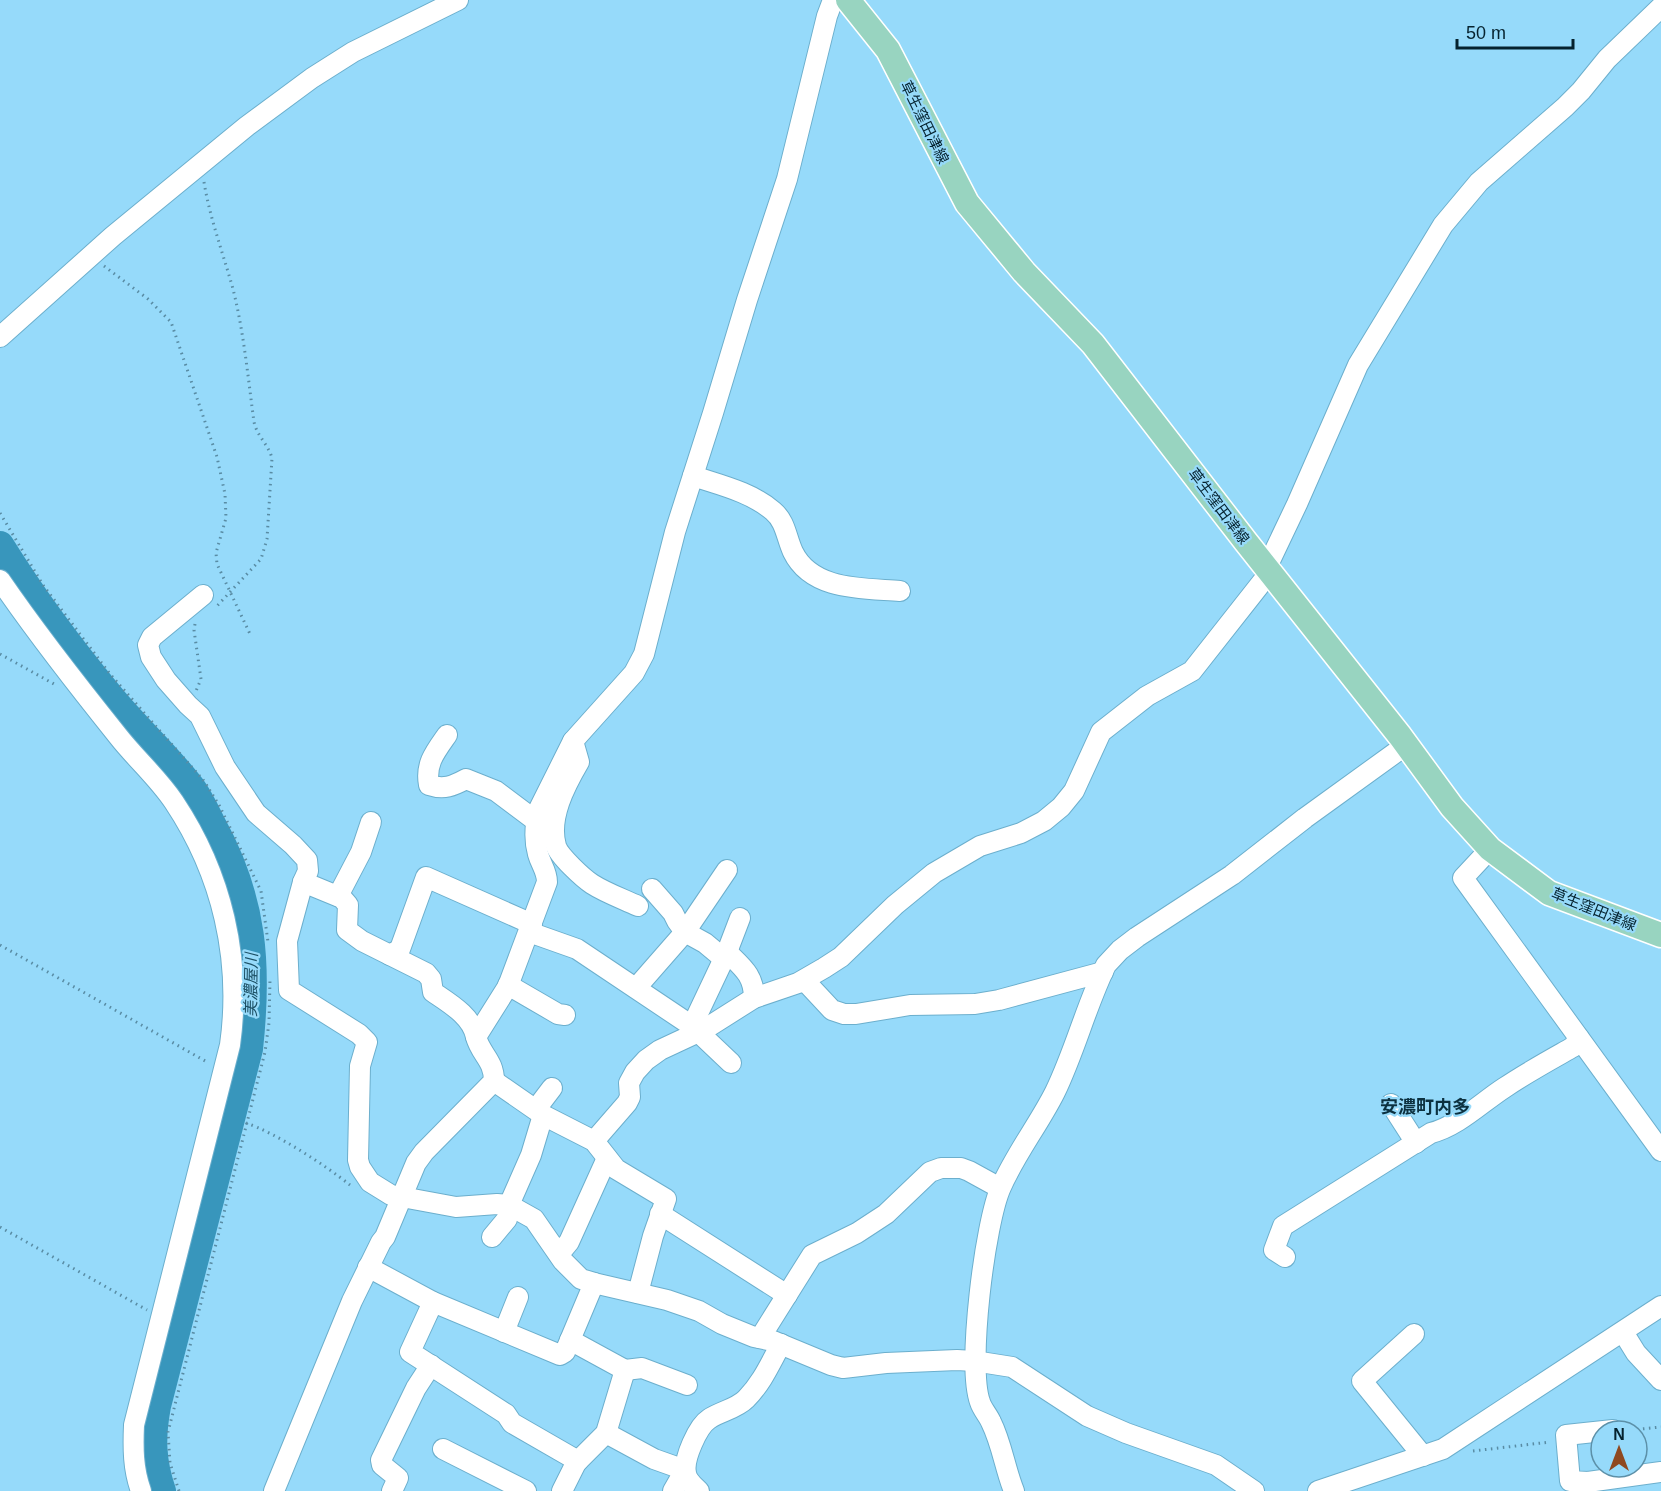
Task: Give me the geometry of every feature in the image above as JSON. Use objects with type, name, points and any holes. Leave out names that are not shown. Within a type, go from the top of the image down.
[{"type":"main road","name":"草生窪田津線","points":[[848,0],[888,50],[967,203],[1024,272],[1093,344],[1452,807],[1490,849],[1550,893],[1661,935]]},
{"type":"street","points":[[0,337],[90,256],[247,126],[312,78],[353,52],[458,0]]},
{"type":"street","points":[[476,1037],[508,985],[547,882],[547,871],[538,856],[536,843],[536,821],[539,809],[573,741],[633,673],[644,654],[675,532],[787,179],[826,16],[833,0]]},
{"type":"street","points":[[694,1028],[705,1029],[754,998],[804,980],[841,957],[921,881],[980,846],[1021,832],[1044,821],[1061,807],[1074,791],[1101,732],[1148,696],[1192,671],[1269,570],[1358,365],[1443,225],[1479,182],[1565,107],[1607,59],[1661,7]]},
{"type":"street","points":[[693,476],[749,495],[773,511],[782,520],[794,553],[807,570],[827,581],[844,586],[900,591]]},
{"type":"street","points":[[0,580],[81,690],[122,742],[174,801],[191,830],[215,884],[222,903],[229,938],[235,992],[230,1045],[134,1425],[135,1467],[141,1491]]},
{"type":"street","points":[[207,603],[152,637],[148,645],[151,657],[166,680],[188,706],[200,716],[225,767],[256,813],[307,860],[308,871],[287,941],[289,990],[359,1034],[367,1042],[360,1066],[358,1160],[370,1182],[391,1195],[401,1198],[456,1207],[509,1205],[534,1219],[563,1261],[581,1278],[667,1300],[699,1311],[722,1324],[843,1368],[886,1363],[975,1361],[1012,1367],[1087,1416],[1126,1433],[1216,1465],[1254,1491]]},
{"type":"street","points":[[447,735],[429,762],[427,775],[429,785],[441,789],[466,779],[496,790],[536,821]]},
{"type":"street","points":[[573,741],[579,762],[571,775],[555,818],[556,846],[560,853],[591,883],[638,906]]},
{"type":"street","points":[[1014,1491],[1005,1469],[992,1422],[980,1403],[975,1375],[978,1314],[988,1230],[1000,1188],[1056,1089],[1103,972],[1120,950],[1137,937],[1251,862],[1305,818],[1406,745]]},
{"type":"street","points":[[338,896],[361,852],[371,822]]},
{"type":"street","points":[[1490,849],[1463,878],[1661,1151]]},
{"type":"street","points":[[636,988],[685,932],[727,870]]},
{"type":"street","points":[[390,955],[400,949],[426,877],[577,949],[694,1028],[731,1063]]},
{"type":"street","points":[[274,1491],[351,1301],[385,1237],[416,1163],[494,1081],[494,1070],[474,1030],[453,1006],[433,992],[431,979],[426,973],[362,941],[347,930],[348,905],[338,896],[303,882]]},
{"type":"street","points":[[652,889],[674,913],[685,932],[725,955],[748,974],[754,985],[754,998]]},
{"type":"street","points":[[594,1141],[627,1103],[630,1097],[630,1083],[635,1072],[646,1060],[694,1028],[740,918]]},
{"type":"street","points":[[804,980],[832,1010],[844,1014],[856,1014],[910,1005],[975,1004],[999,1000],[1103,972]]},
{"type":"street","points":[[508,985],[558,1014],[565,1015]]},
{"type":"street","points":[[1286,1257],[1274,1250],[1282,1226],[1416,1143],[1455,1122],[1506,1086],[1574,1047],[1579,1038]]},
{"type":"street","points":[[494,1081],[540,1112],[594,1141],[616,1169],[666,1199],[638,1293]]},
{"type":"street","points":[[492,1237],[507,1219],[509,1205],[531,1155],[540,1112],[552,1088]]},
{"type":"street","points":[[1391,1104],[1416,1143]]},
{"type":"street","points":[[559,1254],[569,1242],[607,1158]]},
{"type":"street","points":[[760,1338],[812,1255],[857,1233],[886,1214],[930,1173],[941,1168],[961,1168],[1000,1188]]},
{"type":"street","points":[[660,1214],[787,1295]]},
{"type":"street","points":[[368,1268],[433,1302],[560,1355],[565,1352],[594,1283]]},
{"type":"street","points":[[504,1332],[518,1297]]},
{"type":"street","points":[[433,1302],[410,1352],[506,1414],[512,1423],[578,1461]]},
{"type":"street","points":[[1318,1491],[1443,1449],[1661,1306]]},
{"type":"street","points":[[1623,1332],[1636,1353],[1661,1380]]},
{"type":"street","points":[[1414,1334],[1362,1381],[1423,1456]]},
{"type":"street","points":[[570,1340],[625,1370],[642,1368],[687,1385]]},
{"type":"street","points":[[673,1491],[685,1470],[692,1443],[702,1424],[745,1401],[762,1381],[781,1344]]},
{"type":"street","points":[[392,1491],[398,1478],[382,1465],[381,1460],[416,1388],[431,1365]]},
{"type":"street","points":[[562,1491],[578,1461],[606,1433],[625,1370]]},
{"type":"street","points":[[606,1433],[654,1460],[685,1470]]},
{"type":"street","points":[[1589,1433],[1566,1435],[1570,1481],[1588,1482],[1661,1472]]},
{"type":"street","points":[[443,1449],[526,1491]]},
{"type":"street","points":[[685,1470],[688,1481],[699,1491]]},
{"type":"path","points":[[201,165],[215,232],[233,290],[245,351],[256,432],[269,447],[272,458],[267,539],[261,560],[218,606],[207,603]]},
{"type":"path","points":[[90,256],[148,298],[171,322],[217,456],[225,494],[226,518],[216,553],[217,564],[250,634]]},
{"type":"path","points":[[0,513],[43,585],[110,674],[204,781],[219,806],[261,891],[269,950]]},
{"type":"path","points":[[188,706],[201,679],[195,623]]},
{"type":"path","points":[[0,654],[71,694],[81,690]]},
{"type":"path","points":[[0,945],[224,1070]]},
{"type":"path","points":[[179,1491],[170,1463],[168,1432],[266,1042],[269,1023],[270,974]]},
{"type":"path","points":[[246,1123],[316,1161],[356,1189]]},
{"type":"path","points":[[0,1227],[161,1318]]},
{"type":"path","points":[[1443,1449],[1465,1451],[1567,1440]]},
{"type":"waterway","name":"美濃屋川","points":[[0,545],[81,660],[120,708],[195,792],[226,852],[237,880],[250,934],[253,990],[249,1049],[155,1417],[154,1460],[162,1491]]},
{"type":"district","name":"安濃町内多","points":[[1425,1107]]}]
